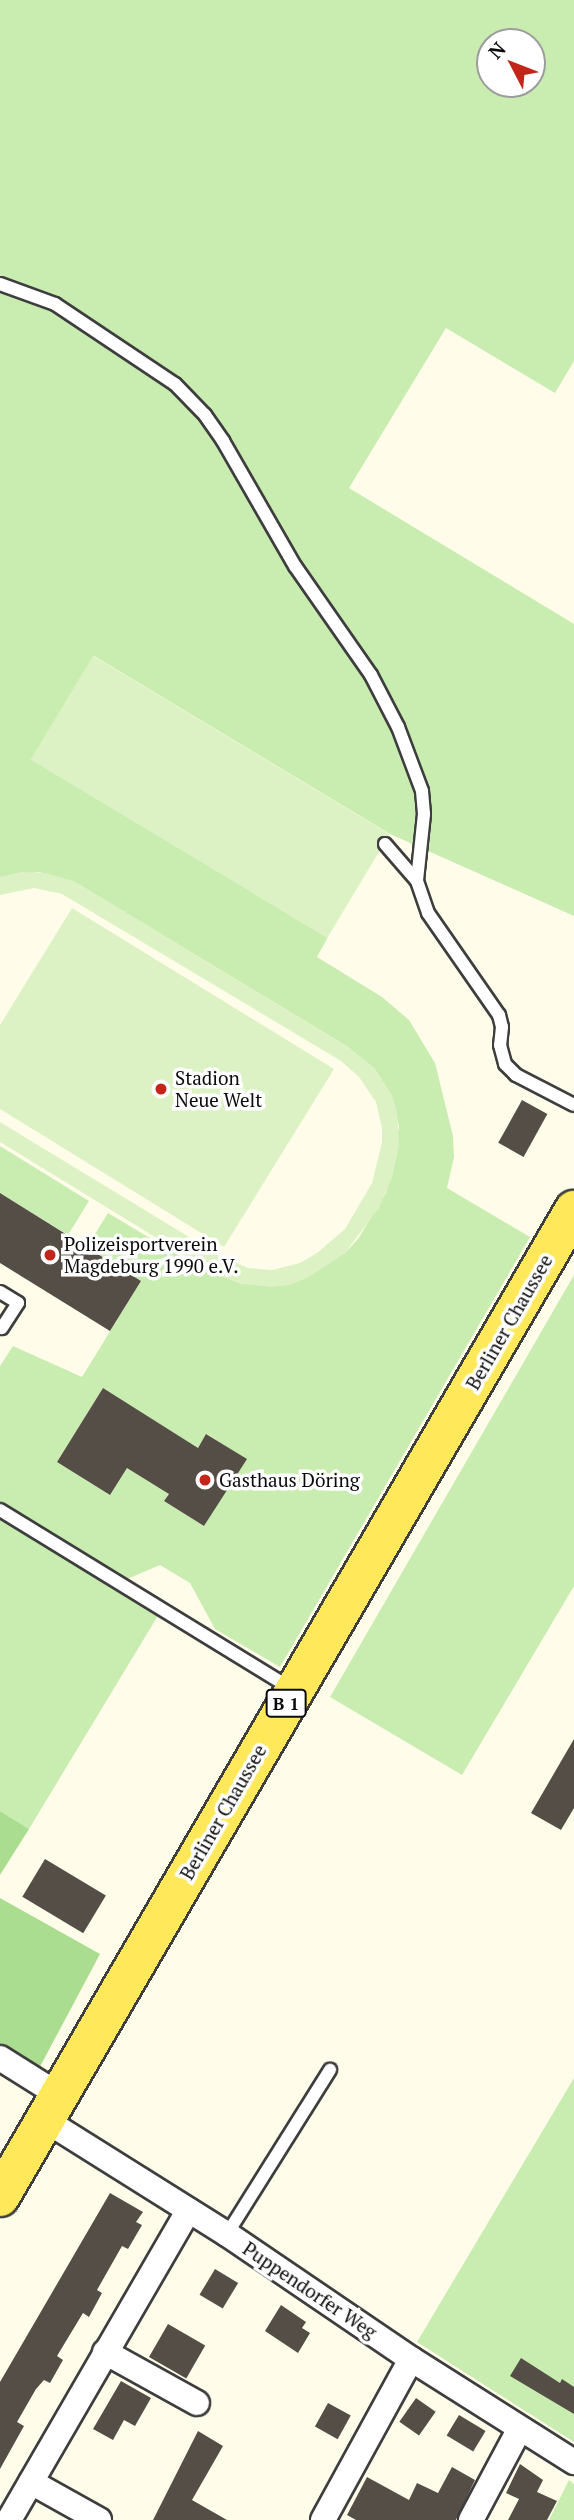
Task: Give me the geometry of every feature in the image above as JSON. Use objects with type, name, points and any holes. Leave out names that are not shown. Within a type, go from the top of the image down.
[{"type":"main road","name":"Berliner Chaussee","points":[[0,2197],[574,1210]]},
{"type":"street","name":"Puppendorfer Weg","points":[[0,2059],[52,2107],[189,2210],[519,2430],[574,2462]]},
{"type":"street","points":[[9,2520],[189,2210]]},
{"type":"street","points":[[106,2352],[197,2403]]},
{"type":"street","points":[[323,2520],[411,2359]]},
{"type":"street","points":[[471,2520],[519,2430]]},
{"type":"street","points":[[31,2482],[99,2520]]},
{"type":"lane","points":[[0,284],[55,304],[98,330],[175,384],[211,424],[240,467],[295,566],[371,675],[398,727],[422,791],[424,814],[417,881]]},
{"type":"lane","points":[[385,844],[417,881],[428,913],[502,1020],[500,1045],[505,1064],[516,1075],[574,1105]]},
{"type":"lane","points":[[0,1292],[18,1303],[2,1328]]},
{"type":"lane","points":[[0,1510],[294,1690]]},
{"type":"lane","points":[[227,2234],[330,2070]]},
{"type":"green space","points":[[0,0],[574,0],[574,361],[555,393],[446,328],[349,488],[574,624],[574,916],[390,834],[94,656],[32,759],[328,937],[317,957],[382,997],[409,1020],[435,1063],[453,1136],[454,1157],[447,1188],[530,1237],[280,1667],[215,1629],[190,1583],[160,1565],[120,1582],[162,1609],[29,1829],[0,1811],[0,1510],[96,1567],[0,1504],[0,1366],[13,1346],[82,1377],[141,1281],[87,1247],[108,1213],[210,1274],[212,1272],[242,1284],[344,1254],[358,1239],[386,1193],[399,1127],[392,1096],[374,1068],[348,1047],[75,882],[39,872],[0,877]],"holes":[[[103,1388],[188,1442],[127,1468],[110,1495],[57,1462]],[[207,1434],[246,1459],[204,1526],[164,1501]]]},
{"type":"green space","points":[[93,656],[390,834],[327,938],[31,760]]},
{"type":"green space","points":[[22,872],[46,873],[75,882],[348,1047],[374,1068],[392,1096],[397,1112],[399,1145],[392,1178],[379,1208],[344,1254],[307,1278],[289,1285],[272,1287],[242,1284],[212,1272],[0,1142],[0,1122],[222,1257],[248,1268],[272,1270],[300,1263],[317,1253],[345,1229],[372,1183],[382,1142],[376,1102],[359,1077],[341,1061],[62,894],[34,888],[0,895],[0,877]]},
{"type":"green space","name":"Stadion Neue Welt","points":[[72,908],[334,1069],[224,1247],[0,1109],[0,1025]]},
{"type":"green space","points":[[0,1146],[89,1201],[68,1235],[0,1193]]},
{"type":"green space","points":[[574,1275],[574,1586],[462,1775],[330,1697]]},
{"type":"green space","points":[[0,1811],[29,1829],[0,1875]]},
{"type":"green space","points":[[0,1898],[100,1954],[35,2076],[0,2056]]},
{"type":"green space","points":[[574,2078],[574,2442],[417,2342]]},
{"type":"green space","points":[[569,2480],[574,2484],[574,2520],[549,2520]]},
{"type":"building","points":[[522,1100],[547,1114],[524,1157],[498,1143]]},
{"type":"building","name":"Polizeisportverein Magdeburg 1990 e.V.","points":[[0,1193],[141,1281],[110,1331],[0,1263]]},
{"type":"building","points":[[103,1388],[198,1448],[206,1434],[247,1459],[204,1526],[164,1501],[169,1494],[127,1468],[110,1495],[57,1462]]},
{"type":"building","points":[[574,1739],[574,1808],[561,1830],[531,1813]]},
{"type":"building","points":[[45,1859],[106,1896],[83,1933],[22,1897]]},
{"type":"building","points":[[110,2193],[143,2212],[136,2222],[142,2225],[128,2249],[122,2246],[97,2290],[102,2293],[89,2317],[83,2313],[57,2356],[63,2360],[50,2383],[44,2380],[36,2389],[17,2422],[24,2426],[0,2469],[0,2382]]},
{"type":"building","points":[[215,2269],[238,2283],[223,2309],[200,2295]]},
{"type":"building","points":[[281,2305],[306,2322],[302,2328],[310,2333],[298,2353],[265,2331]]},
{"type":"building","points":[[168,2324],[205,2346],[186,2378],[149,2357]]},
{"type":"building","points":[[521,2358],[560,2383],[562,2379],[574,2387],[574,2414],[510,2376]]},
{"type":"building","points":[[121,2381],[151,2398],[135,2426],[124,2420],[113,2440],[93,2429]]},
{"type":"building","points":[[416,2398],[436,2412],[419,2436],[399,2422]]},
{"type":"building","points":[[328,2403],[351,2416],[338,2439],[315,2427]]},
{"type":"building","points":[[459,2415],[486,2431],[473,2452],[447,2436]]},
{"type":"building","points":[[198,2431],[223,2446],[192,2500],[227,2520],[153,2520]]},
{"type":"building","points":[[520,2464],[543,2480],[537,2492],[557,2501],[547,2520],[508,2520],[519,2499],[506,2493]]},
{"type":"building","points":[[452,2467],[475,2480],[456,2520],[356,2520],[347,2515],[367,2477],[409,2500],[417,2483],[438,2493]]},
{"type":"place","name":"Stadion Neue Welt","points":[[161,1089]]},
{"type":"place","name":"Polizeisportverein Magdeburg 1990 e.V.","points":[[50,1255]]},
{"type":"place","name":"Gasthaus Döring","points":[[205,1480]]}]
